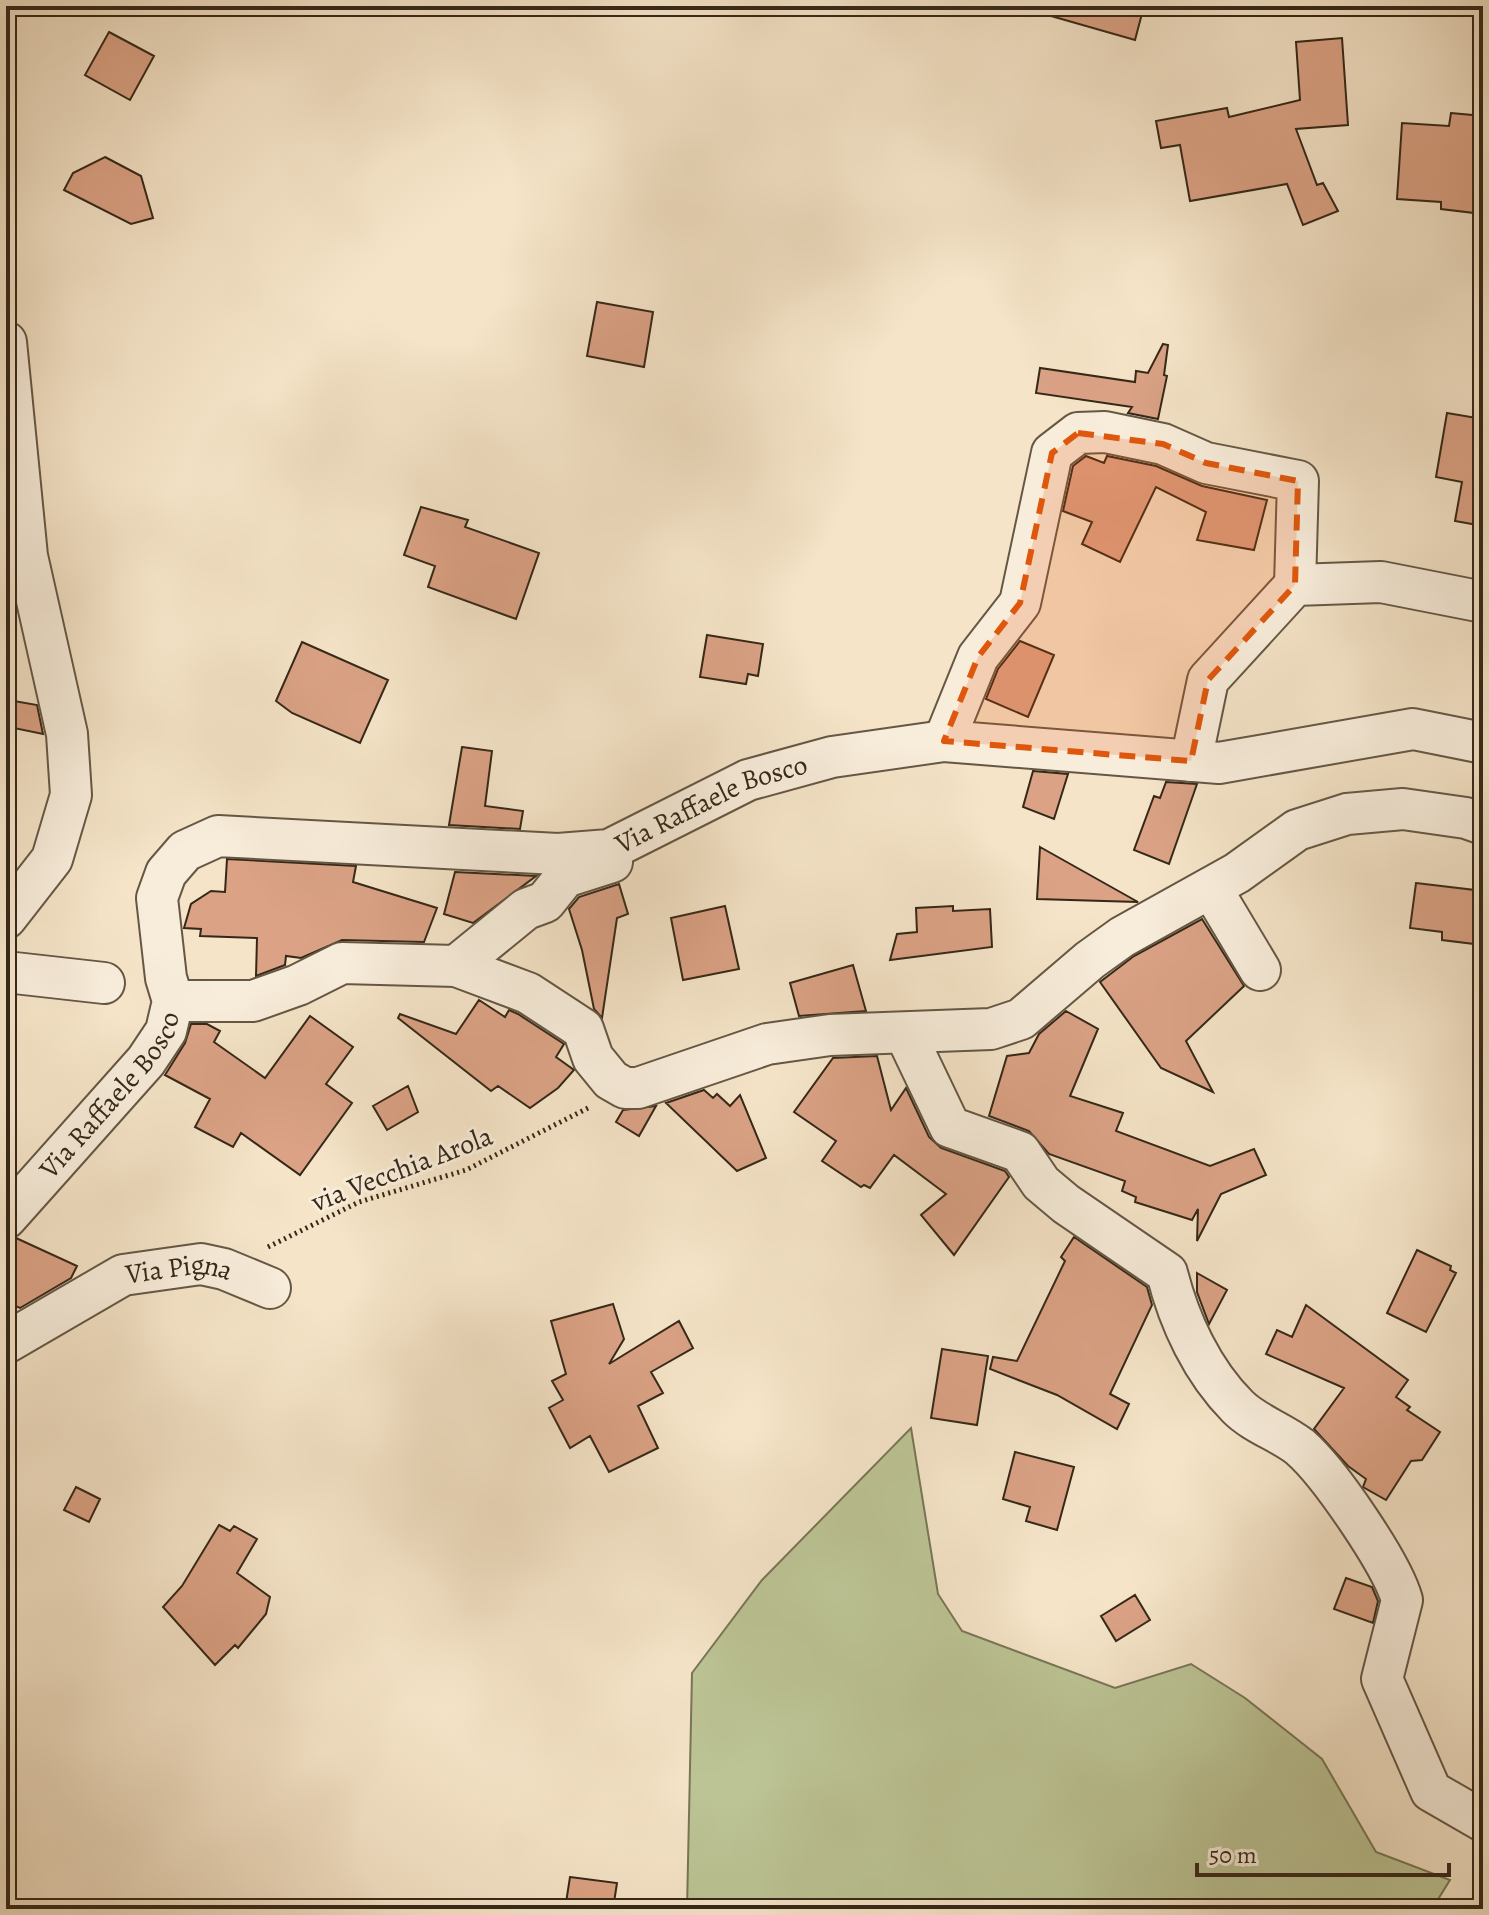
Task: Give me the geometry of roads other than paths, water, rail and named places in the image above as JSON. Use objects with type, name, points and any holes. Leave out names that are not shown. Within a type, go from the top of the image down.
[{"type":"street","points":[[6,342],[27,556],[67,734],[71,795],[52,859],[6,918]]},
{"type":"street","points":[[944,741],[978,657],[1020,603],[1052,453],[1078,433],[1105,432],[1148,441],[1206,463],[1298,481],[1295,585],[1208,680],[1191,761]]},
{"type":"street","points":[[1295,585],[1381,582],[1483,602]]},
{"type":"street","name":"Via Raffaele Bosco","points":[[6,1218],[146,1061],[166,1031],[173,1001],[166,978],[157,898],[166,873],[185,851],[218,836],[558,854],[609,850],[748,780],[832,757],[944,741],[1219,763],[1413,729],[1483,743]]},
{"type":"street","points":[[456,966],[505,923],[526,909],[545,902],[565,877],[622,859],[700,818],[748,780]]},
{"type":"street","points":[[173,1001],[253,1001],[298,985],[342,963],[456,966],[528,993],[583,1029],[593,1058],[611,1080],[625,1088],[638,1088],[767,1044],[830,1035],[991,1029],[1021,1019],[1122,937],[1211,888],[1297,830],[1347,814],[1403,809],[1466,818],[1483,824]]},
{"type":"street","points":[[1211,888],[1260,970]]},
{"type":"street","points":[[6,972],[104,983]]},
{"type":"street","points":[[905,1033],[950,1127],[1020,1152],[1041,1183],[1066,1204],[1167,1273],[1177,1314],[1205,1364],[1239,1408],[1301,1448],[1353,1512],[1402,1600],[1382,1679],[1431,1791],[1483,1821]]},
{"type":"street","name":"Via Pigna","points":[[6,1343],[123,1275],[201,1264],[224,1269],[270,1288]]}]
